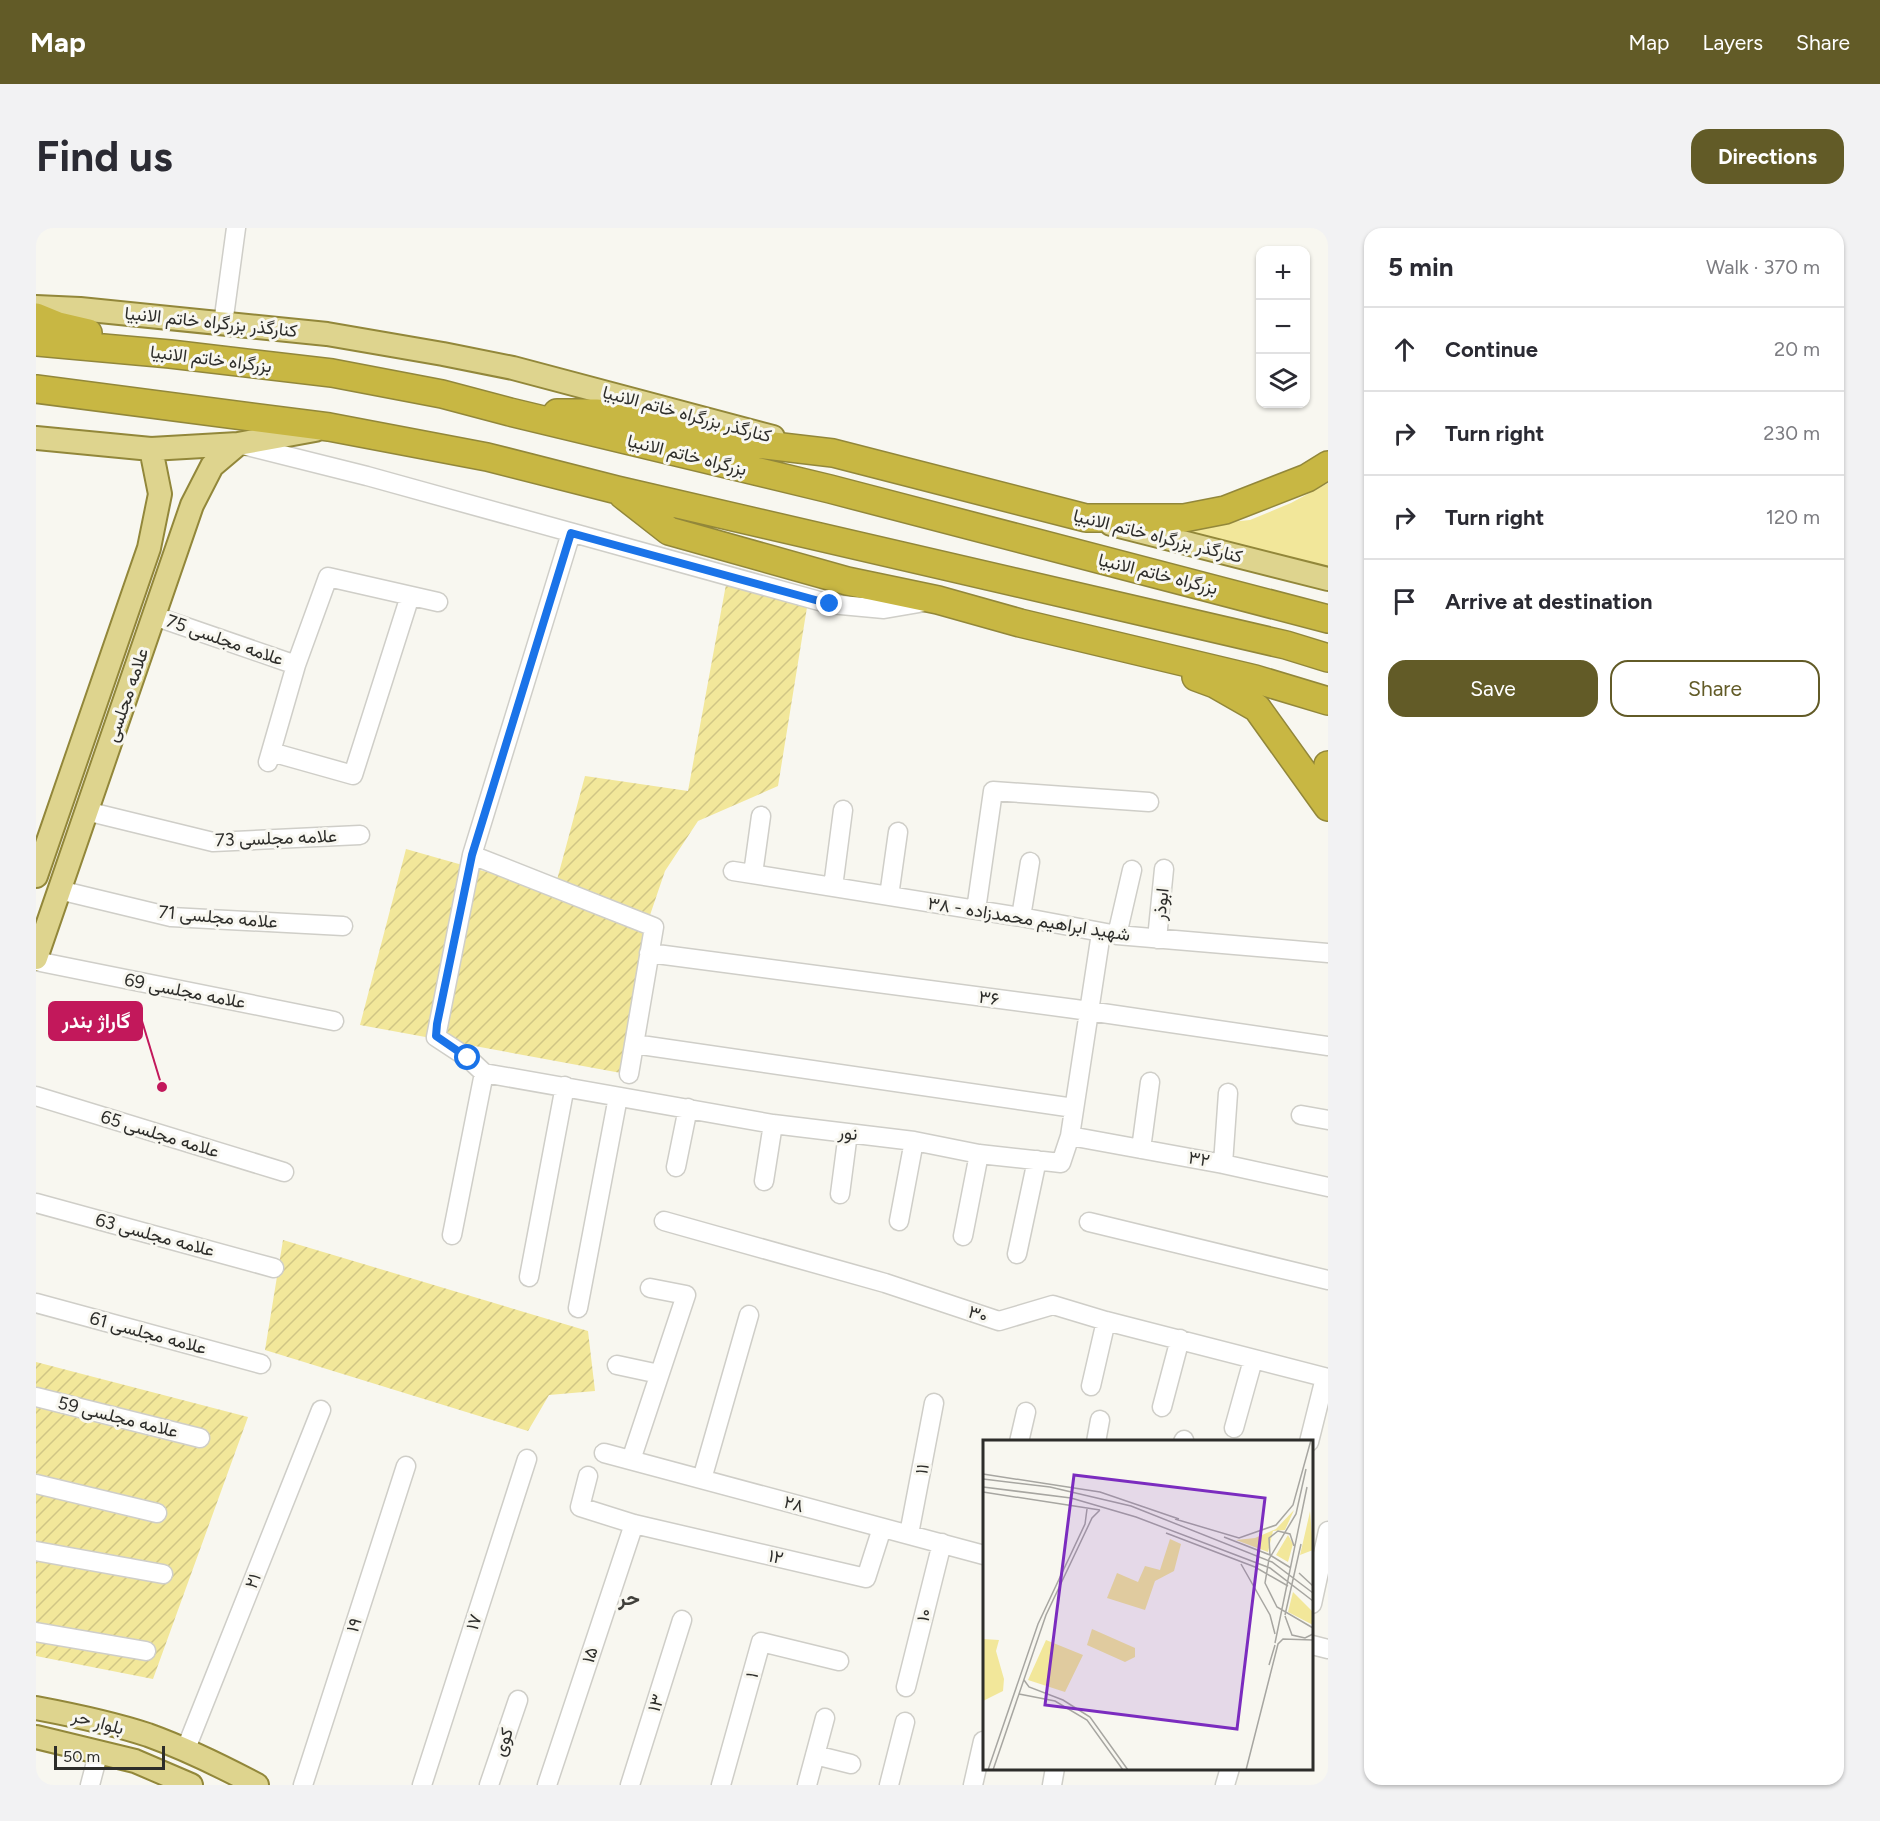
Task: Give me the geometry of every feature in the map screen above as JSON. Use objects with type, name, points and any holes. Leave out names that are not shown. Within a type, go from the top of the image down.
[{"type":"highway","points":[[36,317],[58,326],[170,354]]},
{"type":"highway","name":"بزرگراه خاتم الانبیا","points":[[36,342],[170,354],[332,373],[442,394],[830,489],[1328,619]]},
{"type":"highway","points":[[36,389],[329,427],[487,457],[617,490],[1286,645],[1328,658]]},
{"type":"highway","points":[[510,412],[597,413],[714,439],[833,453]]},
{"type":"highway","name":"کنارگذر بزرگراه خاتم الانبیا","points":[[833,453],[1086,518]]},
{"type":"highway","points":[[1086,518],[1184,518],[1225,510],[1297,482],[1328,465]]},
{"type":"highway","points":[[617,490],[669,531],[847,581],[938,600],[1020,623],[1135,649],[1255,679],[1328,701]]},
{"type":"highway","points":[[1135,649],[1166,665],[1215,684],[1257,708],[1327,805]]},
{"type":"highway","points":[[1327,805],[1325,781],[1328,765]]},
{"type":"main road","name":"کنارگذر بزرگراه خاتم الانبیا","points":[[36,307],[80,309],[327,334],[513,368],[833,453]]},
{"type":"main road","points":[[36,438],[151,449],[238,444],[329,427]]},
{"type":"main road","name":"علامه مجلسی","points":[[36,959],[192,505],[212,466],[238,444]]},
{"type":"main road","name":"علامه مجلسی","points":[[36,876],[149,548],[160,494],[151,449]]},
{"type":"main road","name":"کنارگذر بزرگراه خاتم الانبیا","points":[[1086,518],[1328,579]]},
{"type":"main road","points":[[143,567],[156,561],[162,563],[168,576]]},
{"type":"main road","name":"بلوار حر","points":[[37,1712],[148,1735],[257,1785]]},
{"type":"main road","name":"بلوار حر","points":[[36,1737],[135,1761],[191,1785]]},
{"type":"street","points":[[223,324],[236,228]]},
{"type":"street","points":[[238,444],[367,476],[830,604],[884,609],[938,600]]},
{"type":"street","points":[[452,1235],[484,1073],[468,1058],[436,1036],[472,855],[571,533]]},
{"type":"street","points":[[410,596],[354,775],[269,757],[296,665],[328,577],[438,602]]},
{"type":"street","name":"علامه مجلسی 75","points":[[154,616],[296,665]]},
{"type":"street","points":[[976,910],[993,791],[1149,802]]},
{"type":"street","points":[[832,887],[843,810]]},
{"type":"street","name":"علامه مجلسی 73","points":[[86,811],[213,842],[360,835]]},
{"type":"street","points":[[753,874],[761,816]]},
{"type":"street","points":[[888,896],[898,832]]},
{"type":"street","points":[[472,855],[654,927],[629,1074]]},
{"type":"street","points":[[1021,917],[1030,862]]},
{"type":"street","name":"ابوذر","points":[[1157,939],[1164,869]]},
{"type":"street","name":"نور","points":[[484,1073],[774,1124],[914,1141],[979,1154],[1061,1163],[1070,1136],[1089,1011],[1109,934],[1132,870]]},
{"type":"street","name":"شهید ابراهیم محمدزاده - ۳۸","points":[[733,871],[1021,917],[1109,934],[1328,952]]},
{"type":"street","name":"علامه مجلسی 71","points":[[59,891],[171,917],[344,926]]},
{"type":"street","name":"۳۶","points":[[649,953],[1089,1011],[1328,1046]]},
{"type":"street","name":"علامه مجلسی 69","points":[[36,959],[334,1021]]},
{"type":"street","points":[[634,1044],[1074,1108]]},
{"type":"street","points":[[1141,1149],[1150,1082]]},
{"type":"street","points":[[528,1277],[566,1086]]},
{"type":"street","points":[[1223,1164],[1228,1093]]},
{"type":"street","name":"علامه مجلسی 65","points":[[36,1096],[284,1172]]},
{"type":"street","points":[[578,1308],[618,1097]]},
{"type":"street","points":[[676,1167],[688,1108]]},
{"type":"street","points":[[1302,1115],[1328,1120]]},
{"type":"street","points":[[764,1181],[774,1124]]},
{"type":"street","points":[[840,1194],[848,1132]]},
{"type":"street","name":"۳۲","points":[[1070,1136],[1223,1164],[1328,1187]]},
{"type":"street","points":[[899,1221],[914,1141]]},
{"type":"street","points":[[963,1236],[979,1154]]},
{"type":"street","points":[[1017,1254],[1038,1160]]},
{"type":"street","name":"علامه مجلسی 63","points":[[36,1203],[274,1268]]},
{"type":"street","name":"۳۰","points":[[664,1221],[885,1283],[999,1321],[1053,1305],[1106,1321],[1327,1378]]},
{"type":"street","points":[[1089,1222],[1328,1280]]},
{"type":"street","points":[[631,1460],[686,1295],[650,1288]]},
{"type":"street","name":"علامه مجلسی 61","points":[[36,1303],[261,1364]]},
{"type":"street","points":[[702,1479],[749,1315]]},
{"type":"street","points":[[1091,1386],[1106,1321]]},
{"type":"street","points":[[1162,1407],[1180,1339]]},
{"type":"street","points":[[1234,1428],[1253,1360]]},
{"type":"street","points":[[617,1365],[659,1374]]},
{"type":"street","points":[[1310,1440],[1327,1378]]},
{"type":"street","name":"علامه مجلسی 59","points":[[36,1397],[200,1438]]},
{"type":"street","name":"۱۱","points":[[909,1534],[934,1403]]},
{"type":"street","name":"۲۱","points":[[185,1751],[321,1410]]},
{"type":"street","points":[[1019,1440],[1026,1412]]},
{"type":"street","points":[[1096,1440],[1100,1420]]},
{"type":"street","name":"۲۸","points":[[604,1453],[983,1555]]},
{"type":"street","name":"۱۷","points":[[422,1785],[527,1459]]},
{"type":"street","name":"۱۹","points":[[303,1785],[406,1466]]},
{"type":"street","points":[[588,1476],[580,1507],[634,1524]]},
{"type":"street","points":[[36,1484],[157,1513]]},
{"type":"street","name":"۱۲","points":[[634,1524],[866,1578],[882,1528]]},
{"type":"street","name":"۱۵","points":[[547,1785],[634,1524]]},
{"type":"street","points":[[1313,1595],[1328,1531]]},
{"type":"street","name":"۱۰","points":[[906,1687],[942,1543]]},
{"type":"street","points":[[36,1551],[163,1574]]},
{"type":"street","name":"۱۳","points":[[630,1785],[682,1620]]},
{"type":"street","points":[[36,1632],[146,1651]]},
{"type":"street","name":"۱","points":[[721,1785],[761,1642],[839,1661]]},
{"type":"street","points":[[1313,1645],[1328,1649]]},
{"type":"street","name":"کوی","points":[[489,1785],[518,1700]]},
{"type":"street","points":[[807,1785],[825,1718]]},
{"type":"street","points":[[889,1785],[904,1722]]},
{"type":"street","points":[[973,1785],[983,1741]]},
{"type":"street","points":[[90,1785],[99,1751]]},
{"type":"street","points":[[815,1755],[851,1764]]},
{"type":"street","points":[[1052,1785],[1055,1770]]},
{"type":"street","points":[[1225,1785],[1229,1770]]},
{"type":"shaded area","points":[[1328,483],[1328,567],[1169,528],[1250,520],[1291,503]]},
{"type":"shaded area","points":[[727,579],[808,601],[778,786],[698,821],[665,871],[649,918],[621,1073],[360,1025],[406,849],[554,891],[585,776],[688,791]]},
{"type":"shaded area","points":[[283,1240],[588,1331],[595,1391],[549,1395],[528,1431],[265,1350]]},
{"type":"shaded area","points":[[36,1362],[248,1417],[153,1679],[36,1656]]},
{"type":"place","name":"گاراژ بندر","points":[[162,1087]]},
{"type":"district","name":"حر","points":[[629,1598]]},
{"type":"route","points":[[468,1058],[436,1036],[437,1024],[472,855],[571,533],[830,604]]}]
